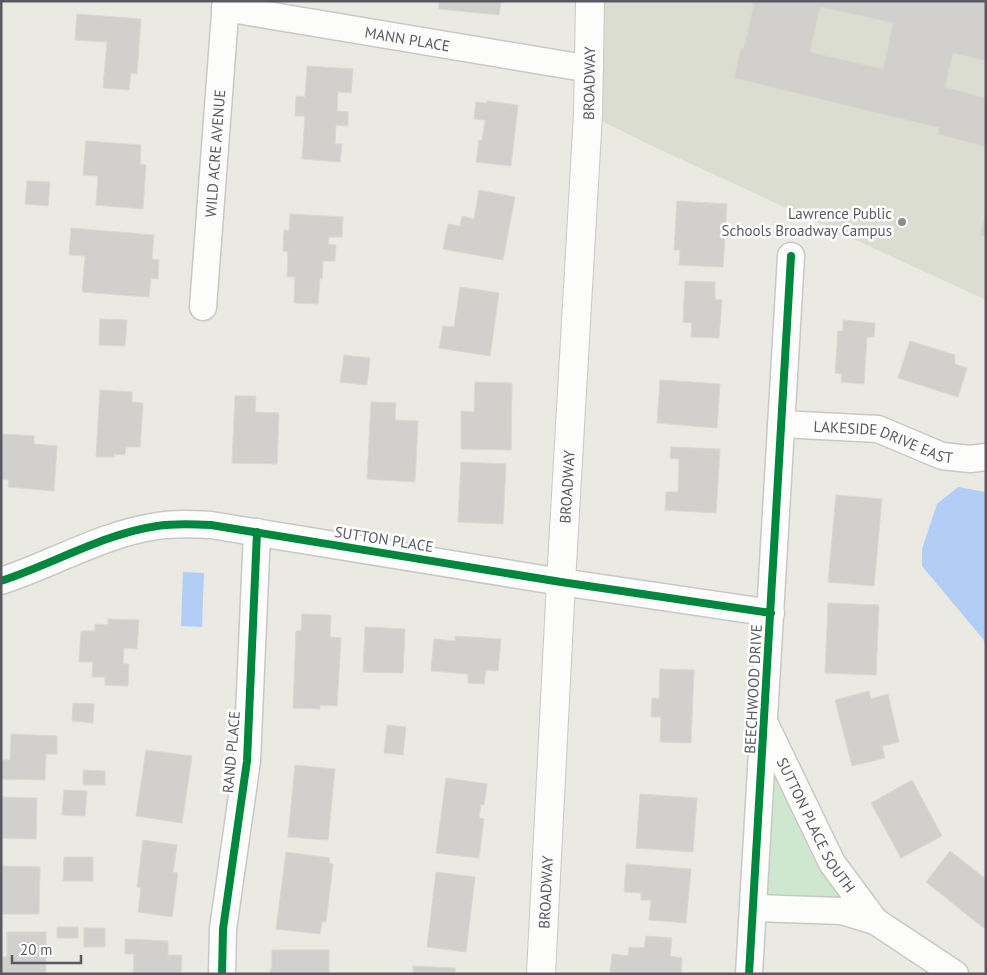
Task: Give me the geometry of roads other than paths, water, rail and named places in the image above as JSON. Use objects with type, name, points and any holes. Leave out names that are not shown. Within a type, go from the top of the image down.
[{"type":"main road","name":"BROADWAY","points":[[541,974],[590,69],[590,1]]},
{"type":"street","name":"MANN PLACE","points":[[225,4],[590,69]]},
{"type":"street","name":"WILD ACRE AVENUE","points":[[203,307],[225,4]]},
{"type":"street","name":"BEECHWOOD DRIVE","points":[[749,974],[791,256]]},
{"type":"street","name":"LAKESIDE DRIVE EAST","points":[[781,424],[878,429],[942,456],[970,459],[986,457]]},
{"type":"street","name":"SUTTON PLACE","points":[[1,581],[32,571],[110,539],[156,526],[184,523],[257,532],[561,582],[771,613]]},
{"type":"street","name":"RAND PLACE","points":[[222,974],[223,929],[247,761],[257,532]]},
{"type":"street","name":"SUTTON PLACE SOUTH","points":[[764,724],[832,863],[875,921]]},
{"type":"street","name":"SUTTON PLACE SOUTH","points":[[754,908],[842,911],[875,921],[954,974]]},
{"type":"water","points":[[958,487],[986,492],[986,646],[983,639],[922,566],[922,549],[937,504]]},
{"type":"water","points":[[183,572],[204,573],[202,627],[181,626]]},
{"type":"place","name":"Lawrence Public Schools Broadway Campus","points":[[902,222]]}]
